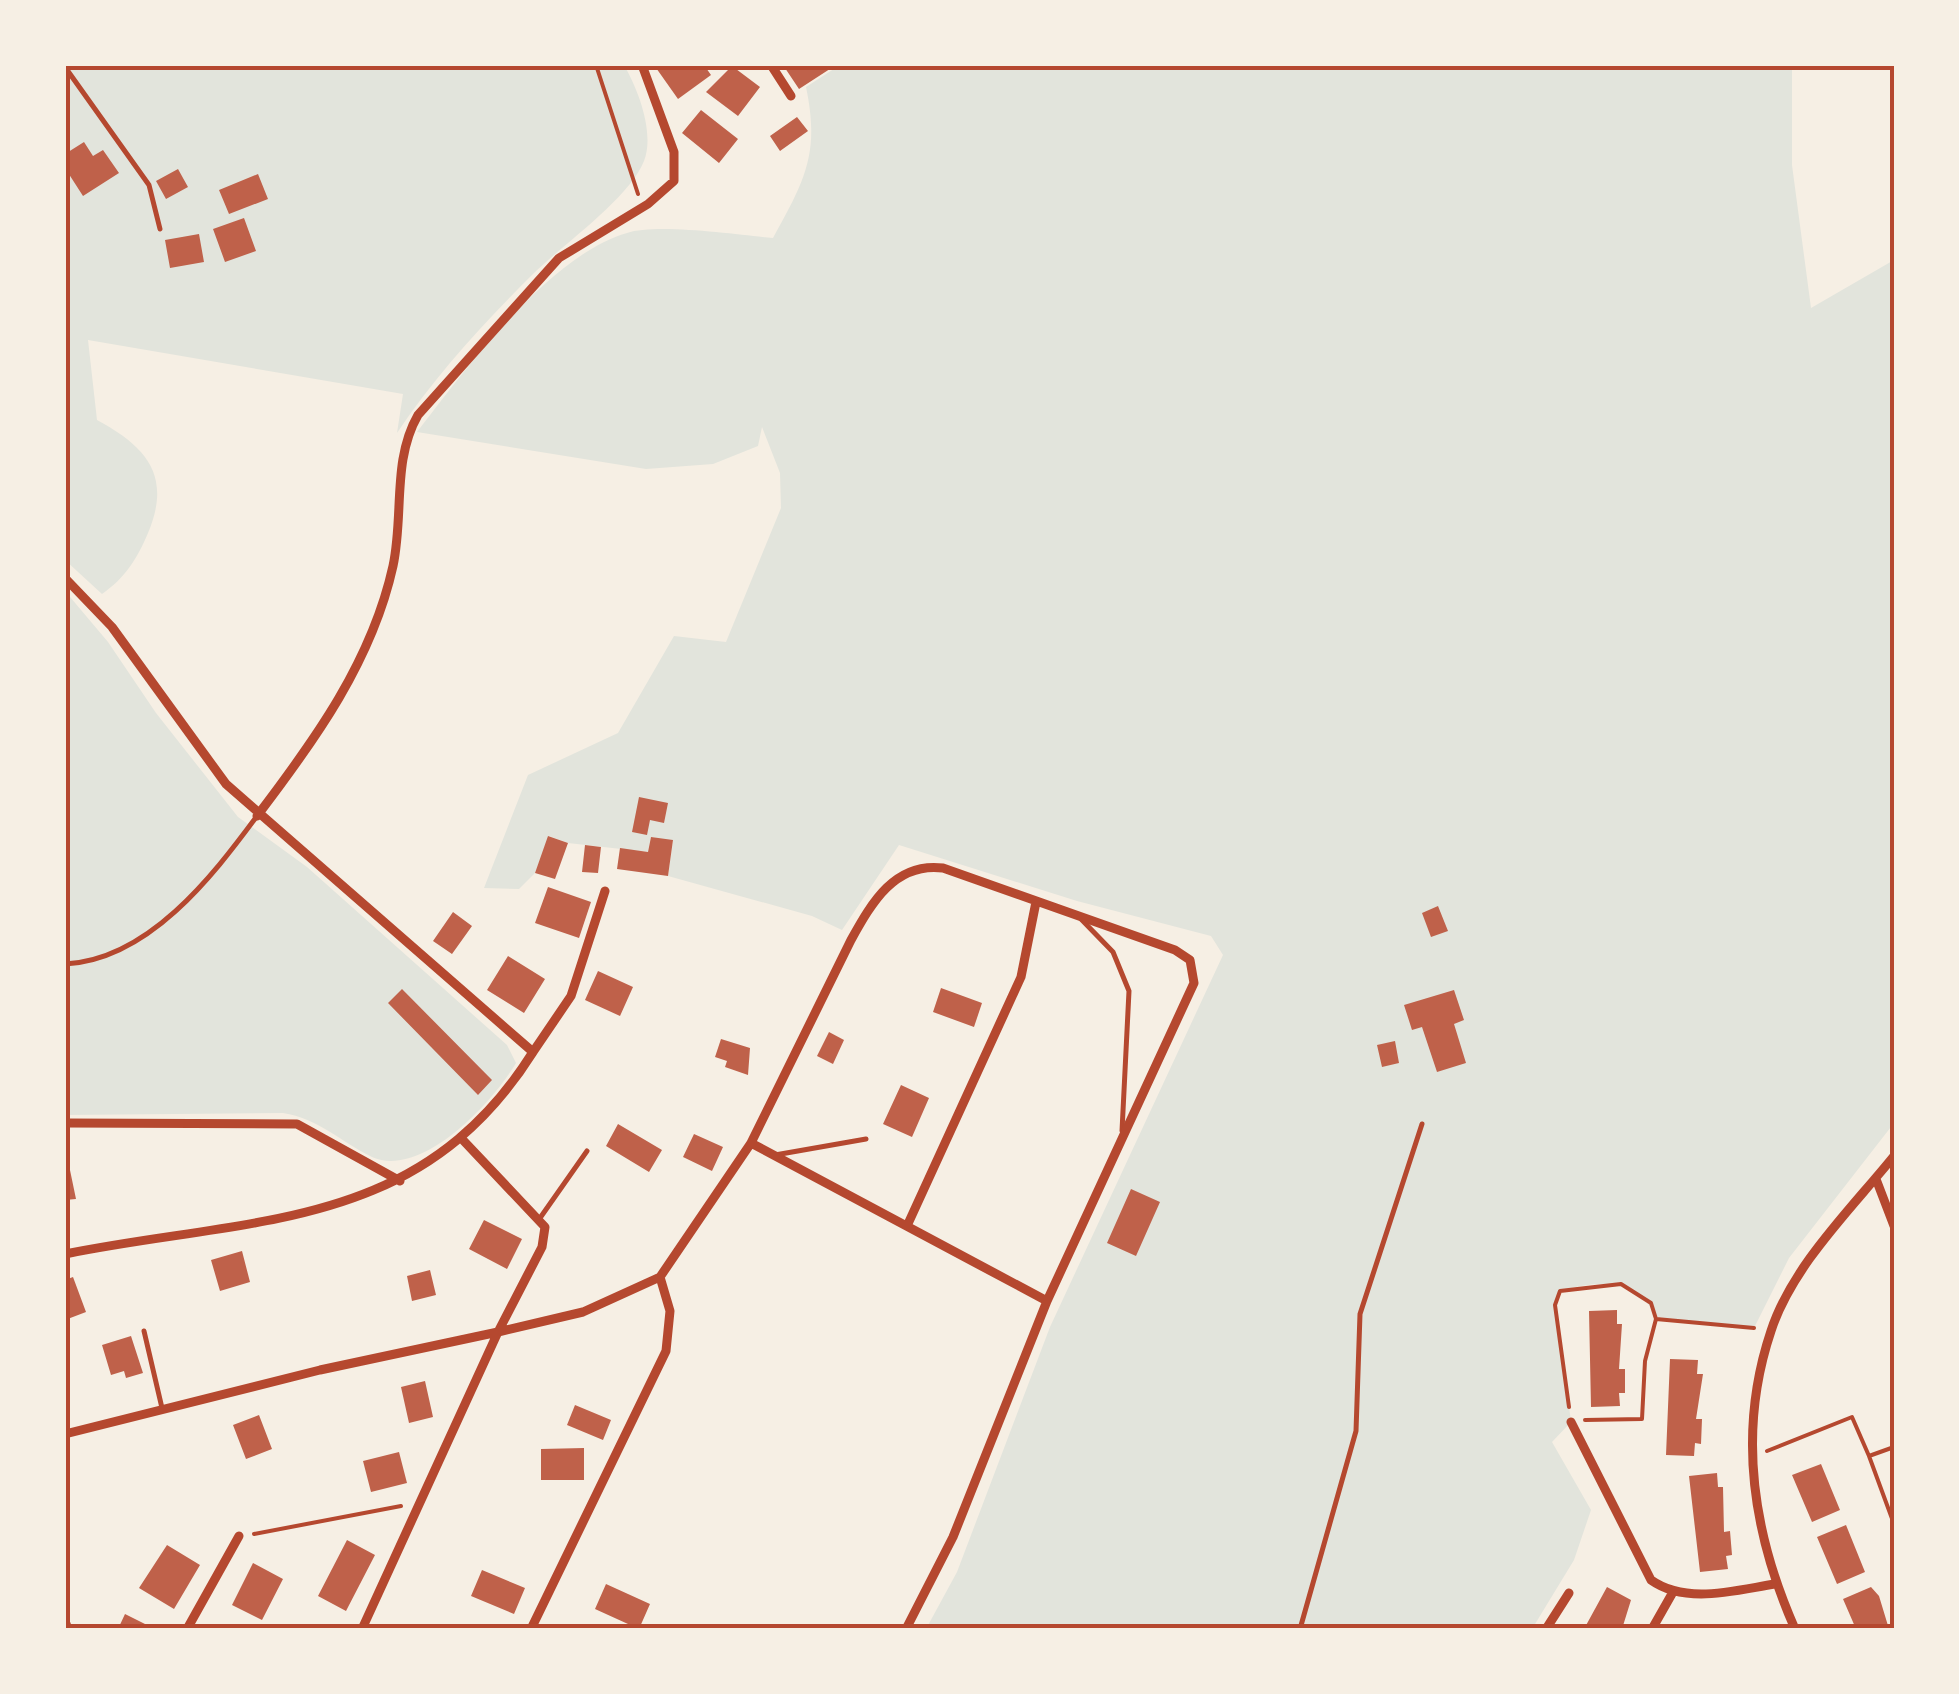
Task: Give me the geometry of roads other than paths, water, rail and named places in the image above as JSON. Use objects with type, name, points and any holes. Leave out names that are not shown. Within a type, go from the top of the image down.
[{"type":"street","points":[[257,816],[332,710],[373,627],[396,548],[404,440],[418,414],[558,258],[642,208],[678,173],[642,65]]},
{"type":"street","points":[[772,65],[791,96]]},
{"type":"street","points":[[65,578],[112,627],[207,761],[257,816],[533,1052]]},
{"type":"street","points":[[65,1434],[162,1408],[583,1312],[660,1277],[752,1143],[866,913],[897,877],[925,866],[944,868],[1175,950],[1194,968],[1194,983],[1047,1301],[953,1537],[906,1629]]},
{"type":"street","points":[[65,1254],[303,1214],[400,1181],[460,1138],[500,1100],[571,996],[605,891]]},
{"type":"street","points":[[908,1226],[1021,977],[1036,902]]},
{"type":"street","points":[[65,1123],[298,1124],[400,1181]]},
{"type":"street","points":[[362,1629],[498,1332],[542,1247],[545,1227],[540,1218],[460,1138]]},
{"type":"street","points":[[752,1143],[1047,1301]]},
{"type":"street","points":[[1795,1629],[1775,1584],[1759,1525],[1751,1458],[1771,1330],[1810,1262],[1894,1156]]},
{"type":"street","points":[[1876,1179],[1894,1226]]},
{"type":"street","points":[[531,1629],[666,1351],[670,1312],[660,1277]]},
{"type":"street","points":[[1571,1422],[1642,1569],[1651,1580],[1672,1592],[1724,1592],[1775,1584]]},
{"type":"street","points":[[187,1629],[239,1536]]},
{"type":"street","points":[[1652,1629],[1672,1592]]},
{"type":"street","points":[[1546,1629],[1568,1593]]},
{"type":"street","points":[[65,1621],[68,1629]]},
{"type":"lane","points":[[65,67],[149,185],[160,229]]},
{"type":"lane","points":[[65,964],[92,959],[144,934],[206,880],[257,816]]},
{"type":"lane","points":[[1076,916],[1114,952],[1129,990],[1121,1138]]},
{"type":"lane","points":[[1300,1629],[1356,1430],[1360,1314],[1422,1124]]},
{"type":"lane","points":[[774,1155],[866,1138]]},
{"type":"lane","points":[[540,1218],[587,1151]]},
{"type":"lane","points":[[144,1331],[162,1408]]}]
